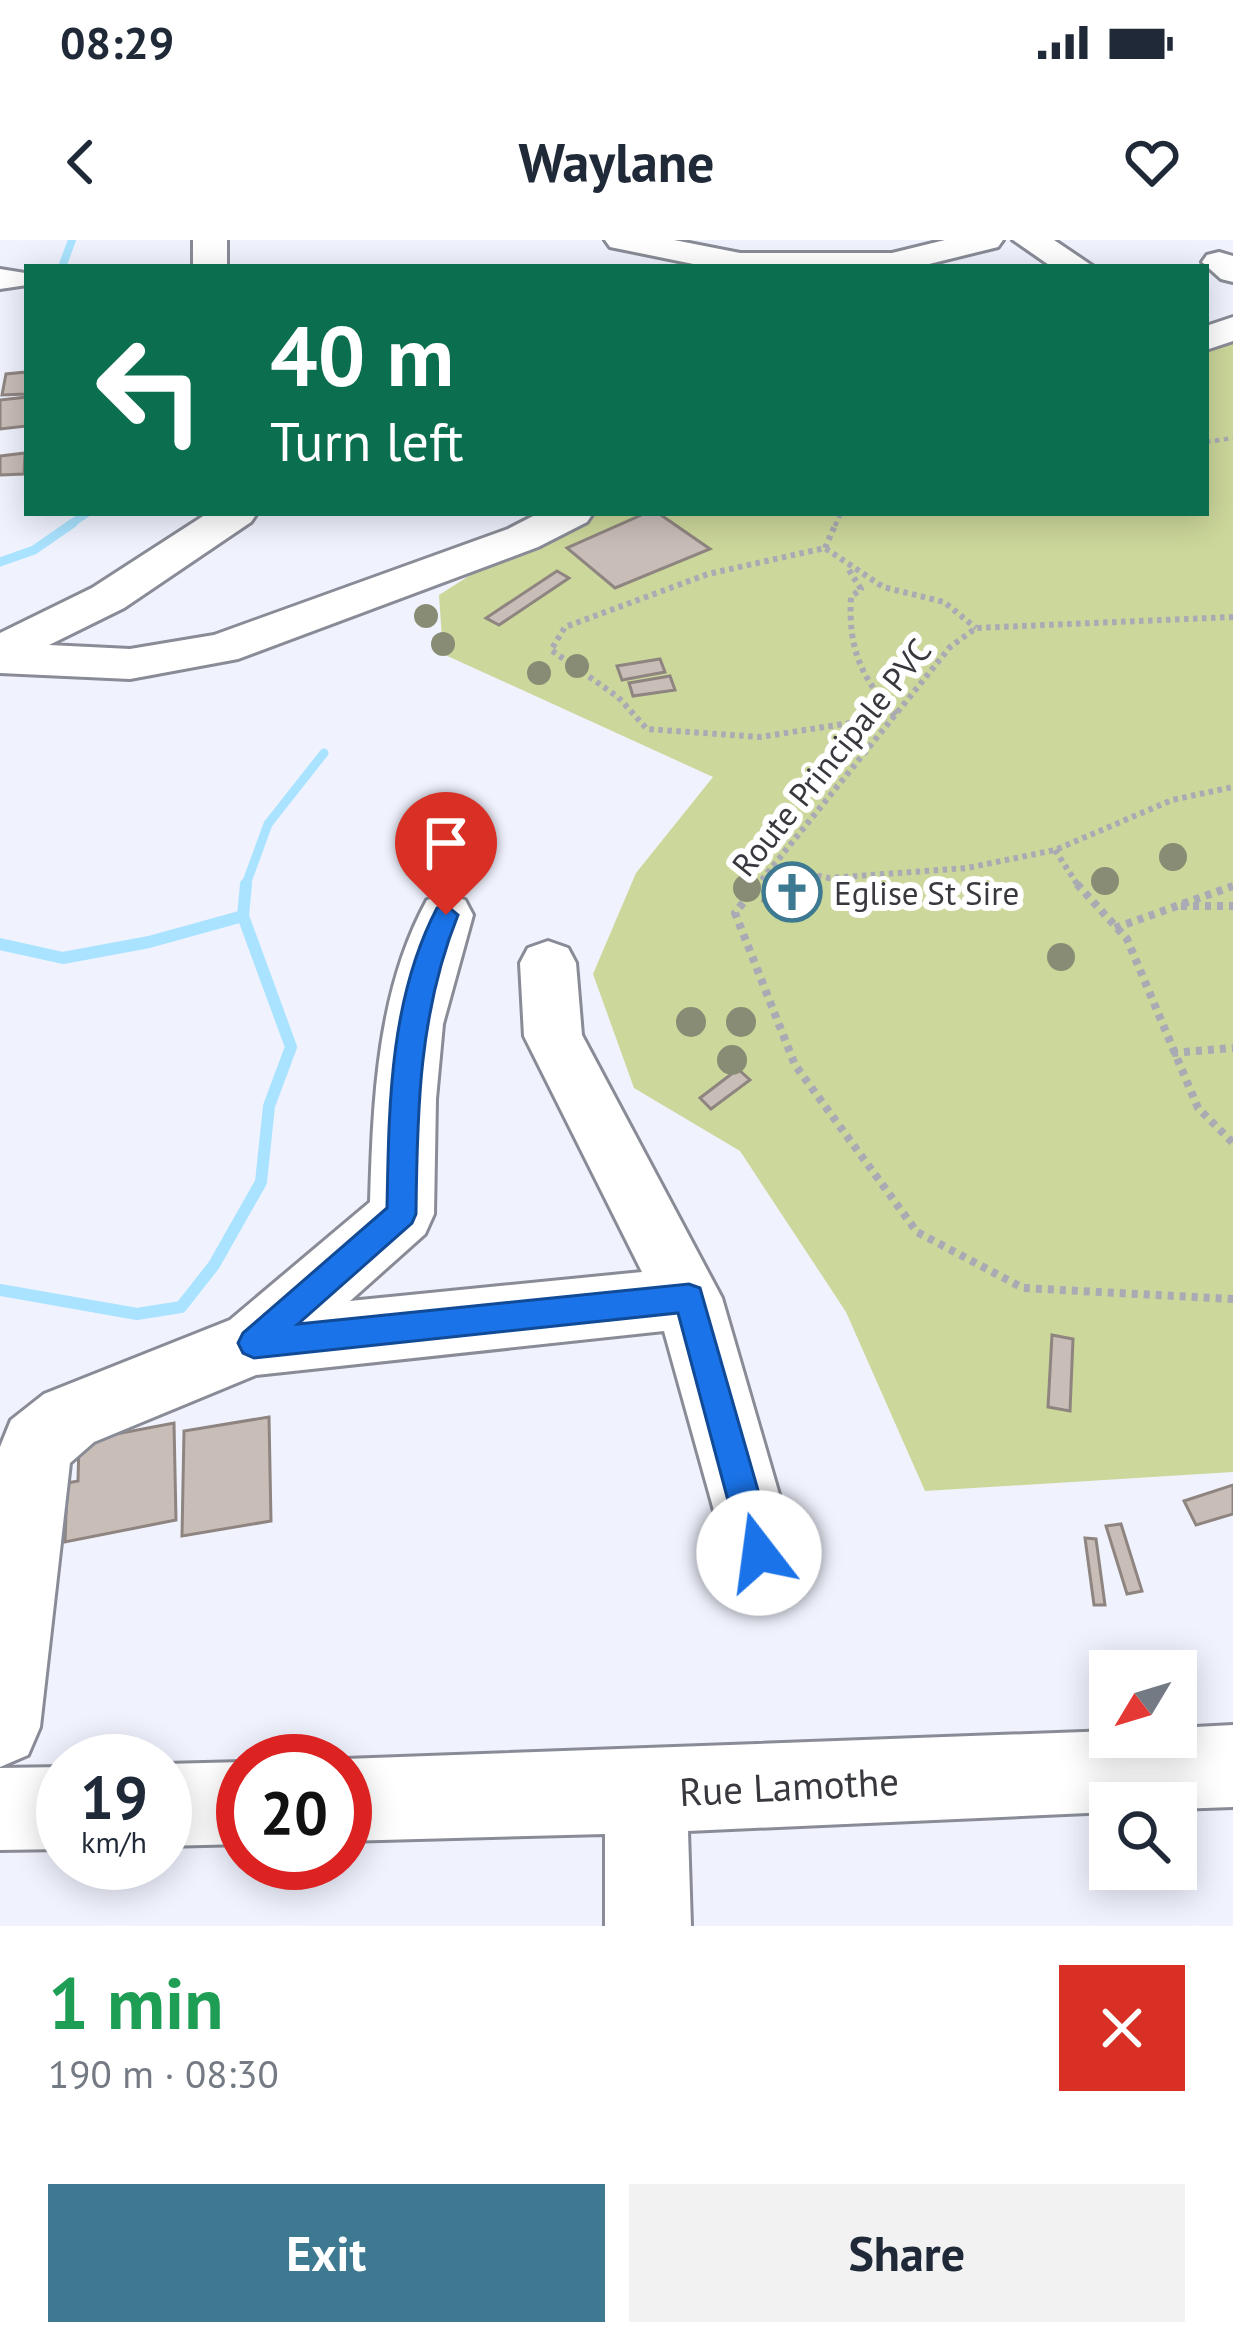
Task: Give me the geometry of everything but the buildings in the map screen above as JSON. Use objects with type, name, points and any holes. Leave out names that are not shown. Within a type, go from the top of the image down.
[{"type":"street","points":[[622,240],[740,263],[892,263],[986,240]]},
{"type":"street","points":[[1030,240],[1072,264]]},
{"type":"street","points":[[0,654],[108,598],[231,516]]},
{"type":"street","points":[[0,654],[130,664],[222,649],[523,538],[566,516]]},
{"type":"street","points":[[254,1343],[402,1214],[403,1091],[423,969],[446,915]]},
{"type":"street","points":[[548,963],[553,1036],[689,1298],[759,1553]]},
{"type":"street","points":[[0,1727],[36,1445],[69,1418],[254,1343],[689,1298]]},
{"type":"street","name":"Rue Lamothe","points":[[372,1799],[1233,1766]]},
{"type":"street","points":[[646,1792],[648,1926]]},
{"type":"street","points":[[0,1809],[36,1808]]},
{"type":"path","points":[[826,548],[840,516]]},
{"type":"path","points":[[826,548],[856,576],[861,589],[851,597],[848,635],[863,683],[896,716]]},
{"type":"path","points":[[896,716],[760,737],[647,729],[629,704],[592,683],[551,650],[565,627],[708,574],[826,548],[883,587],[944,602],[976,628]]},
{"type":"path","name":"Route Principale PVC","points":[[1233,617],[976,628],[950,647],[735,913],[795,1065],[916,1232],[1023,1288],[1233,1299]]},
{"type":"path","points":[[773,867],[829,878],[967,868],[1055,850],[1172,800],[1233,787]]},
{"type":"path","points":[[1055,850],[1086,898],[1127,939],[1198,1108],[1233,1143]]},
{"type":"path","points":[[1115,928],[1233,886]]},
{"type":"path","points":[[1172,907],[1233,906]]},
{"type":"path","points":[[1172,1053],[1233,1048]]},
{"type":"green space","points":[[1233,324],[1233,1472],[925,1491],[846,1312],[740,1151],[634,1088],[593,974],[636,873],[713,777],[443,654],[439,595],[563,516],[1209,516],[1209,328]]},
{"type":"waterway","points":[[63,264],[72,240]]},
{"type":"waterway","points":[[68,526],[83,516]]},
{"type":"waterway","points":[[0,562],[34,550],[73,523]]},
{"type":"waterway","points":[[246,884],[268,824],[324,753]]},
{"type":"waterway","points":[[243,916],[246,884]]},
{"type":"waterway","points":[[0,944],[63,958],[149,942],[243,916]]},
{"type":"waterway","points":[[0,1290],[137,1314],[181,1307],[214,1265],[261,1182],[269,1106],[291,1047],[243,916]]},
{"type":"place","name":"Eglise St Sire","points":[[792,892]]},
{"type":"route","points":[[446,915],[423,969],[403,1091],[402,1214],[254,1343],[689,1298],[759,1553]]}]
